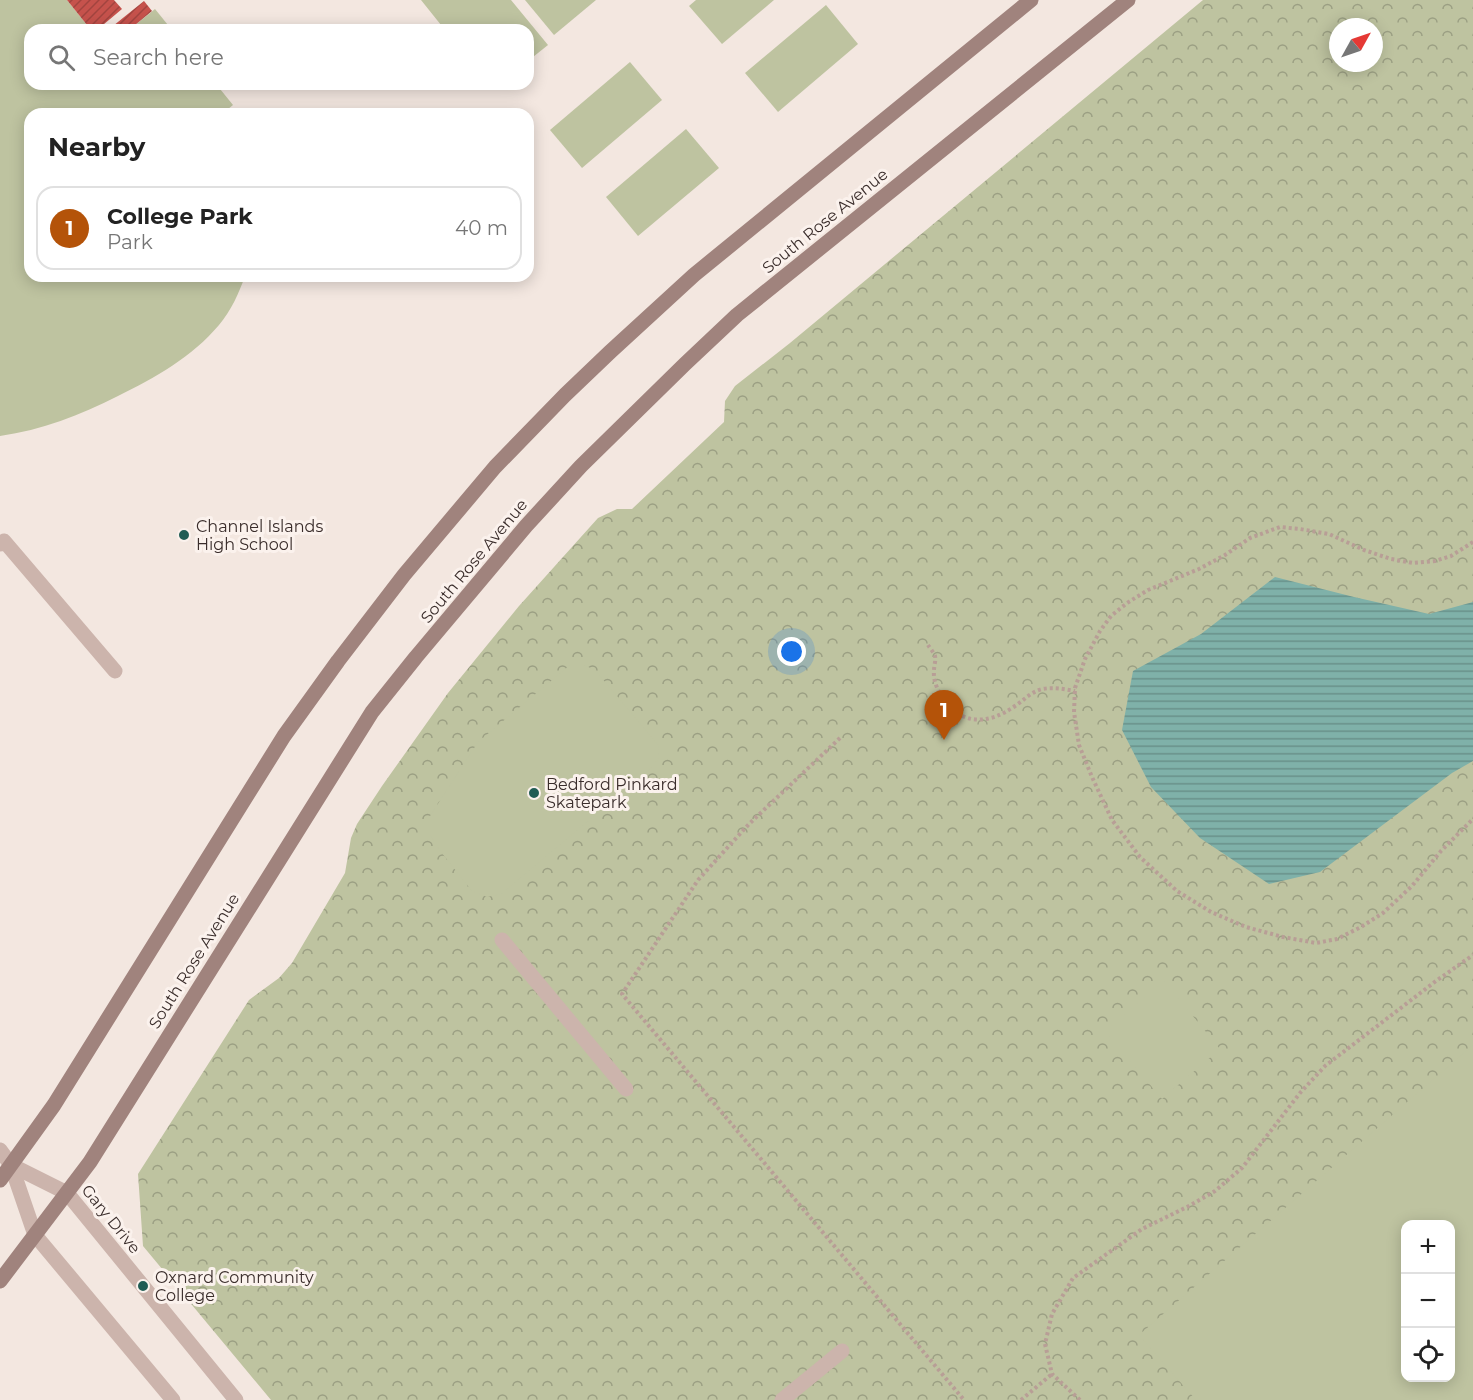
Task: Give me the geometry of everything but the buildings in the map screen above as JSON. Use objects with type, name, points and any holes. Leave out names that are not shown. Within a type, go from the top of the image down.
[{"type":"main road","points":[[0,1180],[54,1105],[284,736],[338,660],[404,575],[495,467],[610,351],[694,275],[1031,0]]},
{"type":"main road","name":"South Rose Avenue","points":[[0,1281],[96,1152],[372,712],[526,526],[581,466],[736,315],[1128,0]]},
{"type":"street","points":[[0,544],[4,541],[115,671]]},
{"type":"street","points":[[502,940],[626,1089]]},
{"type":"street","name":"Gary Drive","points":[[0,1150],[11,1165],[35,1235],[173,1400]]},
{"type":"street","name":"Gary Drive","points":[[11,1165],[67,1193],[236,1400]]},
{"type":"street","points":[[782,1400],[842,1351]]},
{"type":"path","points":[[1473,542],[1451,556],[1436,561],[1413,563],[1373,553],[1329,534],[1300,529],[1280,527],[1250,538],[1198,569],[1148,590],[1111,616],[1085,659],[1075,691],[1074,711],[1079,745],[1112,820],[1140,857],[1177,891],[1211,912],[1246,927],[1316,943],[1337,939],[1383,913],[1412,886],[1441,851],[1473,819]]},
{"type":"path","points":[[928,645],[935,656],[933,674],[937,687],[954,712],[965,718],[985,720],[1014,707],[1027,696],[1043,689],[1059,688],[1075,691]]},
{"type":"path","points":[[840,738],[749,824],[698,880],[622,994],[964,1400]]},
{"type":"path","points":[[1080,1400],[1052,1374],[1045,1344],[1052,1314],[1073,1278],[1142,1229],[1215,1191],[1242,1168],[1300,1093],[1325,1066],[1473,955]]},
{"type":"path","points":[[1022,1400],[1052,1374]]},
{"type":"green space","points":[[0,0],[67,0],[86,24],[24,24],[24,90],[221,90],[233,105],[229,108],[24,108],[24,282],[243,282],[234,302],[219,325],[197,347],[172,366],[132,389],[75,415],[46,426],[0,436]]},
{"type":"green space","points":[[421,0],[511,0],[531,24],[440,24]]},
{"type":"green space","points":[[525,0],[596,0],[554,35]]},
{"type":"green space","points":[[696,0],[774,0],[722,44],[689,6]]},
{"type":"green space","points":[[1203,0],[1473,0],[1473,1400],[271,1400],[143,1246],[138,1174],[249,1000],[279,978],[292,963],[345,873],[351,838],[357,824],[382,786],[448,693],[519,606],[598,518],[617,509],[632,509],[724,422],[725,401],[735,386],[790,343]]},
{"type":"green space","points":[[826,5],[858,44],[778,112],[745,73]]},
{"type":"green space","points":[[155,9],[167,24],[136,24]]},
{"type":"green space","points":[[534,28],[548,45],[534,56]]},
{"type":"green space","points":[[630,62],[662,100],[582,168],[550,130]]},
{"type":"green space","points":[[686,129],[719,168],[638,236],[606,197]]},
{"type":"green space","name":"Bedford Pinkard Skatepark","points":[[570,665],[584,665],[595,670],[659,746],[658,759],[649,770],[501,894],[487,897],[472,891],[441,852],[430,835],[430,816],[478,742]]},
{"type":"green space","points":[[1164,981],[1220,1049],[1162,1099],[1105,1031]]},
{"type":"green space","points":[[1473,1045],[1473,1400],[1196,1400],[1139,1335]]},
{"type":"water","points":[[1275,577],[1429,614],[1473,602],[1473,761],[1452,773],[1320,872],[1269,884],[1200,838],[1151,787],[1122,730],[1133,671],[1201,634]]},
{"type":"place","name":"Channel Islands High School","points":[[184,535]]},
{"type":"place","name":"College Park","points":[[944,740]]},
{"type":"place","name":"Bedford Pinkard Skatepark","points":[[534,793]]},
{"type":"place","name":"Oxnard Community College","points":[[143,1286]]}]
